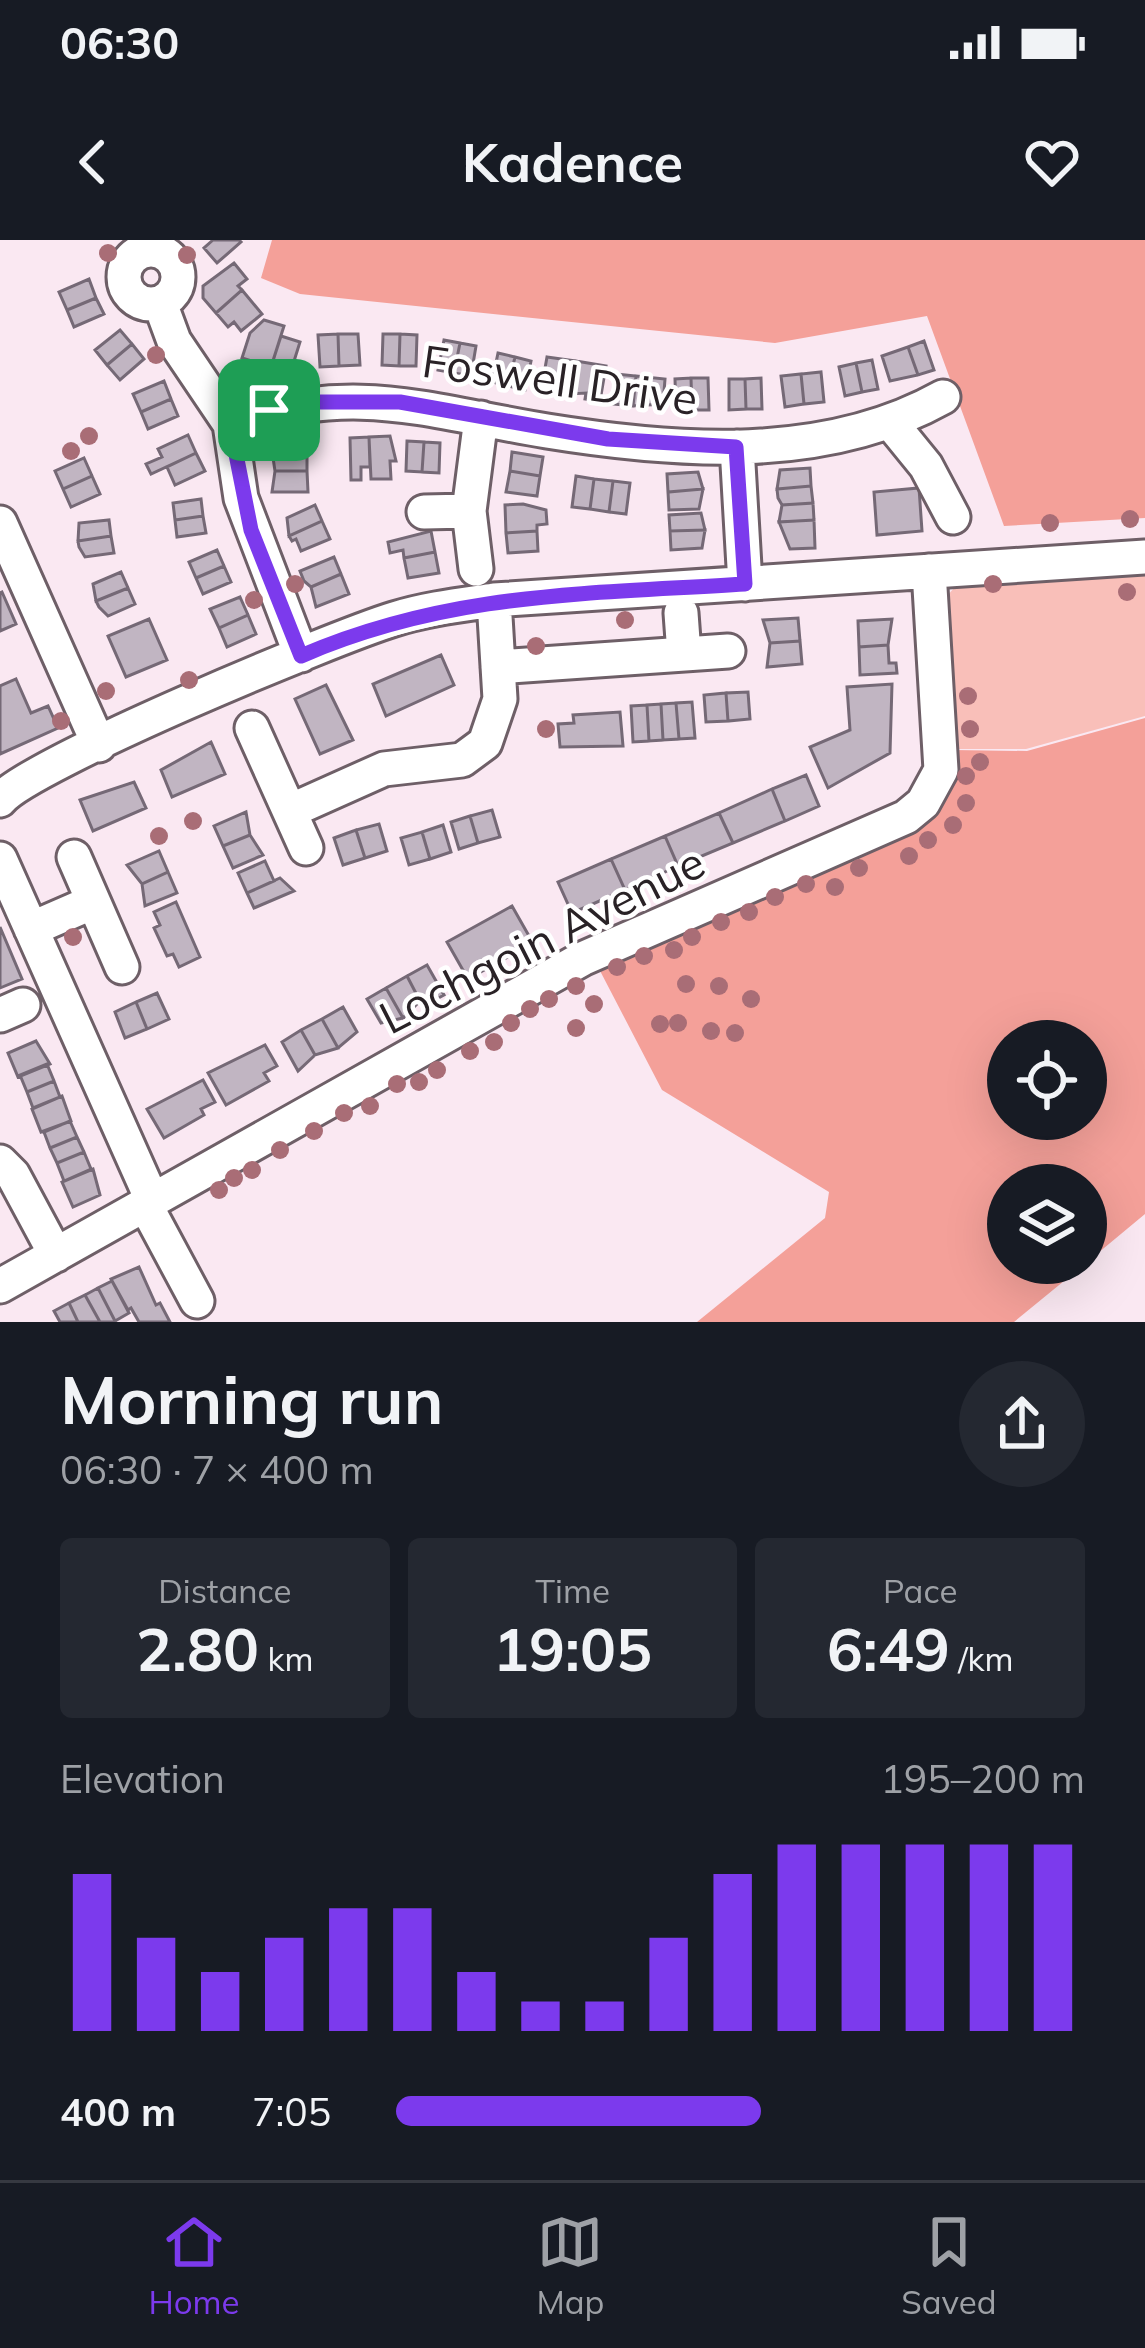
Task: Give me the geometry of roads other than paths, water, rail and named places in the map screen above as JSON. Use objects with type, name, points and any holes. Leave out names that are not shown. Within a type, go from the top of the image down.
[{"type":"street","points":[[160,303],[182,355],[230,424],[251,530],[301,656]]},
{"type":"street","name":"Foswell Drive","points":[[230,424],[291,405],[353,400],[436,407],[608,439],[736,447],[843,435],[891,423],[943,397]]},
{"type":"street","points":[[476,569],[469,511],[481,418]]},
{"type":"street","points":[[891,423],[926,466],[953,517]]},
{"type":"street","points":[[736,447],[745,584]]},
{"type":"street","points":[[424,512],[469,511]]},
{"type":"street","points":[[3,539],[99,745]]},
{"type":"street","points":[[0,800],[33,775],[394,619],[494,600],[1145,557]]},
{"type":"street","name":"Lochgoin Avenue","points":[[0,1286],[582,959],[906,818],[923,803],[941,770],[929,571]]},
{"type":"street","points":[[290,811],[384,769],[462,760],[493,730],[498,667],[494,600]]},
{"type":"street","points":[[680,613],[684,654]]},
{"type":"street","points":[[498,667],[728,651]]},
{"type":"street","points":[[252,728],[306,848]]},
{"type":"street","points":[[74,856],[122,968]]},
{"type":"street","points":[[0,859],[149,1204],[197,1301]]},
{"type":"street","points":[[31,929],[93,902]]},
{"type":"street","points":[[0,1162],[13,1174],[56,1255]]}]
